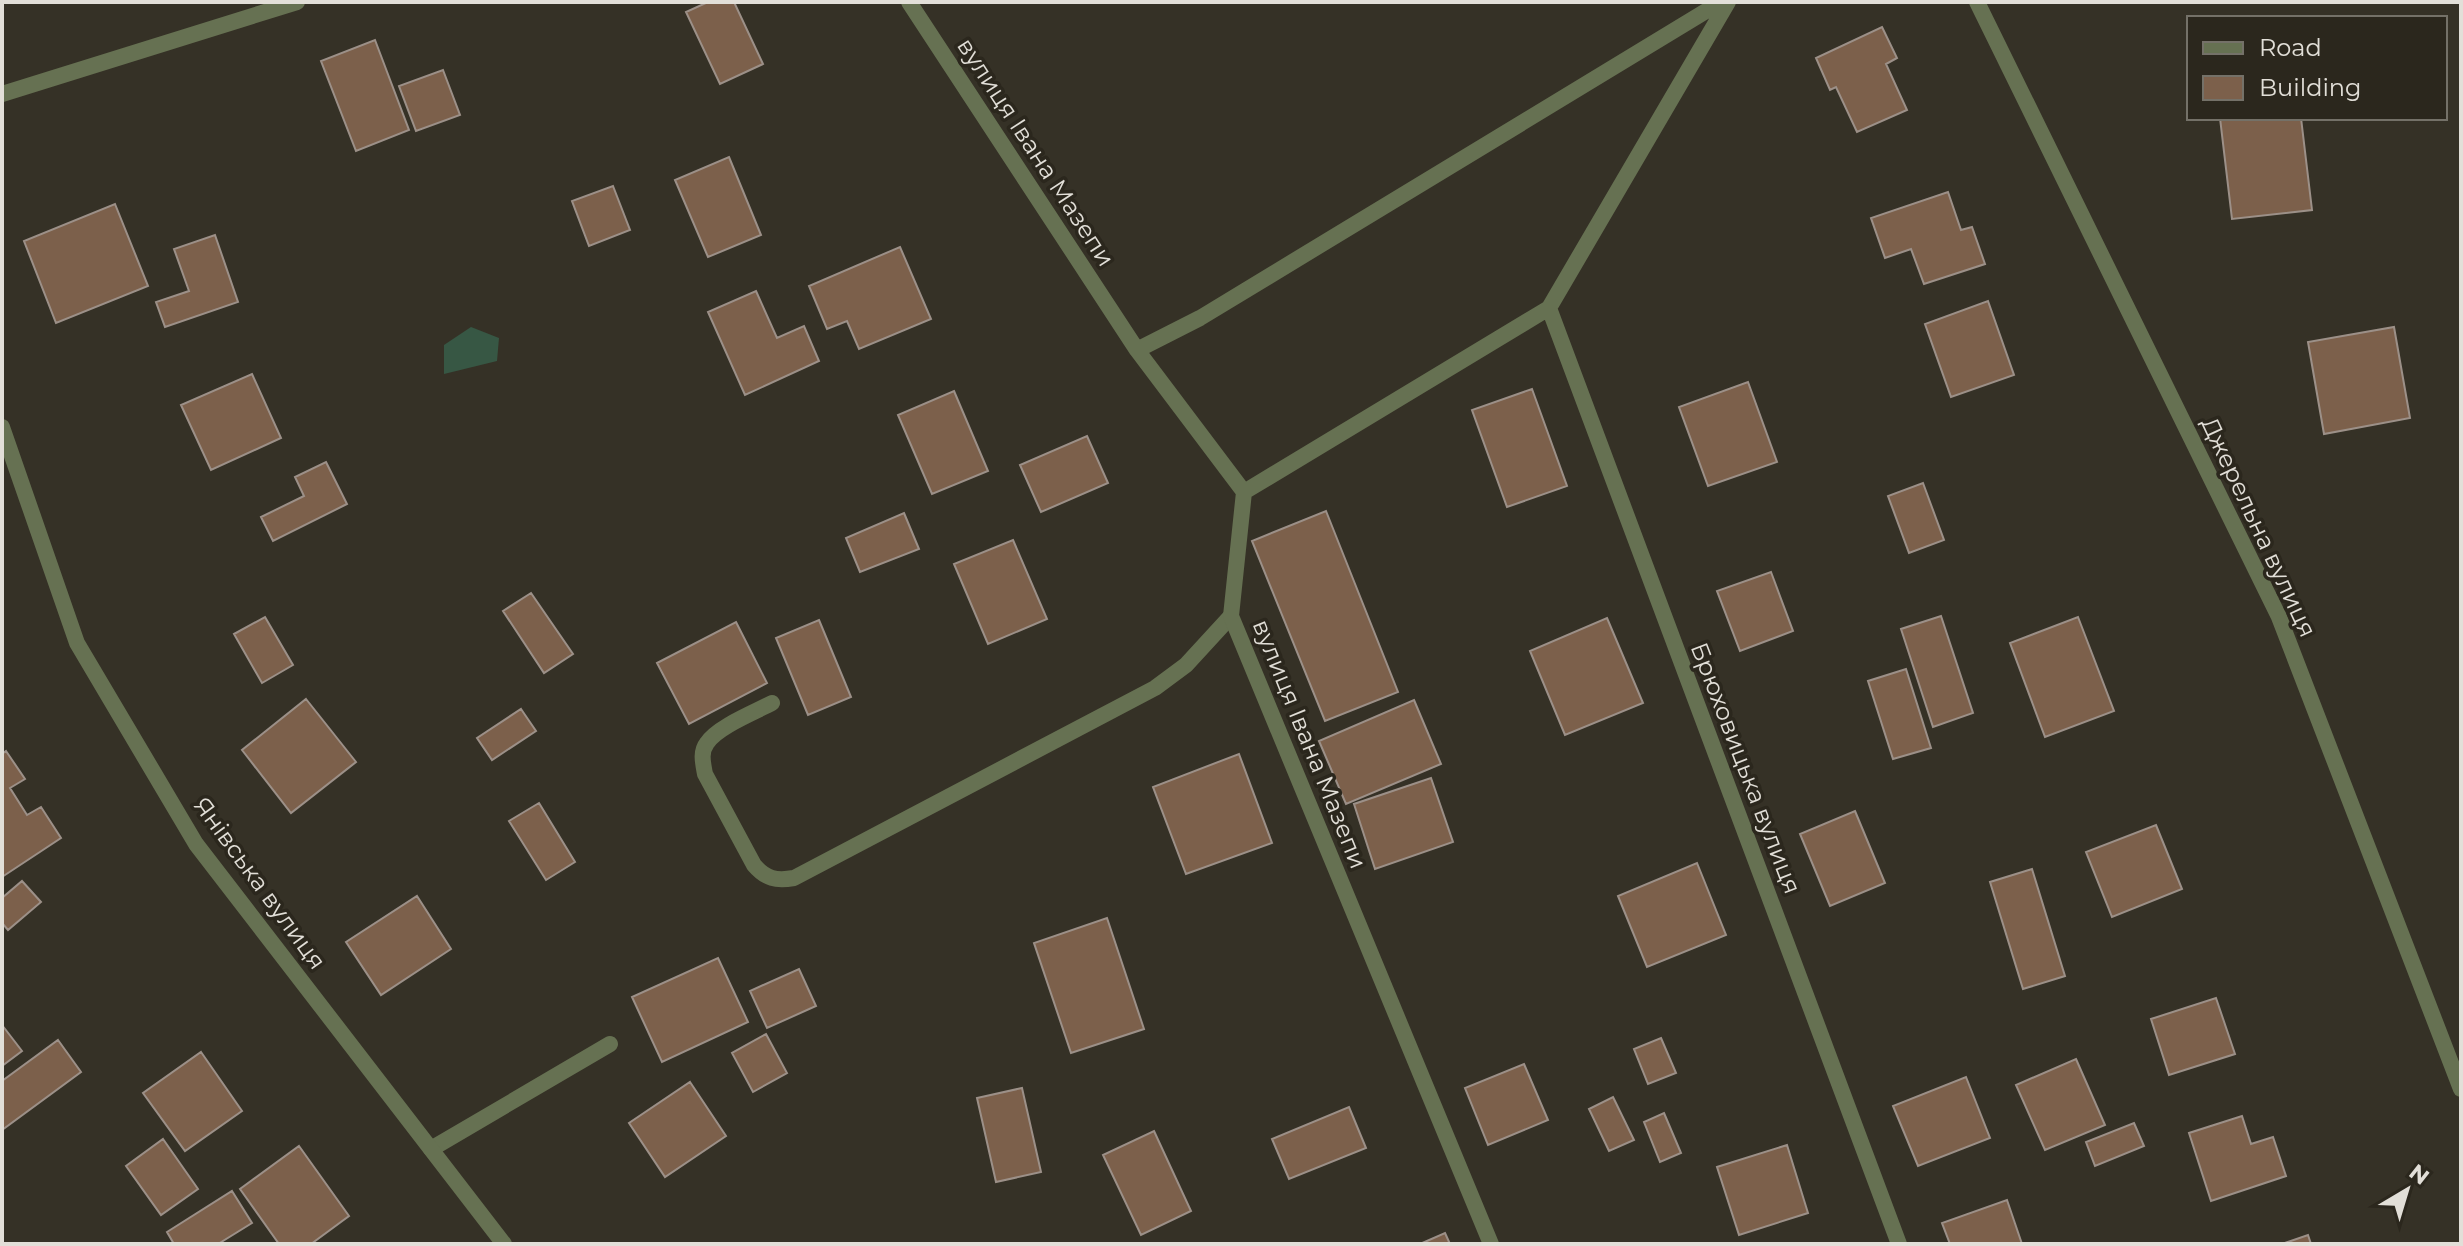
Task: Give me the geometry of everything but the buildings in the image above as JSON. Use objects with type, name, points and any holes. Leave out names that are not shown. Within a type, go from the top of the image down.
[{"type":"street","points":[[2,94],[297,2]]},
{"type":"street","name":"вулиця Івана Мазепи","points":[[909,2],[1137,350],[1244,492],[1231,616],[1491,1244]]},
{"type":"street","points":[[1137,350],[1200,318],[1721,2]]},
{"type":"street","points":[[1244,492],[1549,308],[1728,2]]},
{"type":"street","name":"Джерельна вулиця","points":[[1977,2],[2279,617],[2461,1089]]},
{"type":"street","name":"Брюховицька вулиця","points":[[1549,308],[1899,1244]]},
{"type":"street","name":"Янівська вулиця","points":[[2,427],[77,643],[196,844],[504,1244]]},
{"type":"street","points":[[772,703],[717,733],[706,743],[702,758],[705,774],[754,865],[764,876],[779,881],[794,878],[1127,705],[1186,665],[1231,616]]},
{"type":"street","points":[[431,1149],[610,1044]]},
{"type":"shaded area","points":[[471,327],[499,338],[497,361],[444,374],[444,345]]}]
